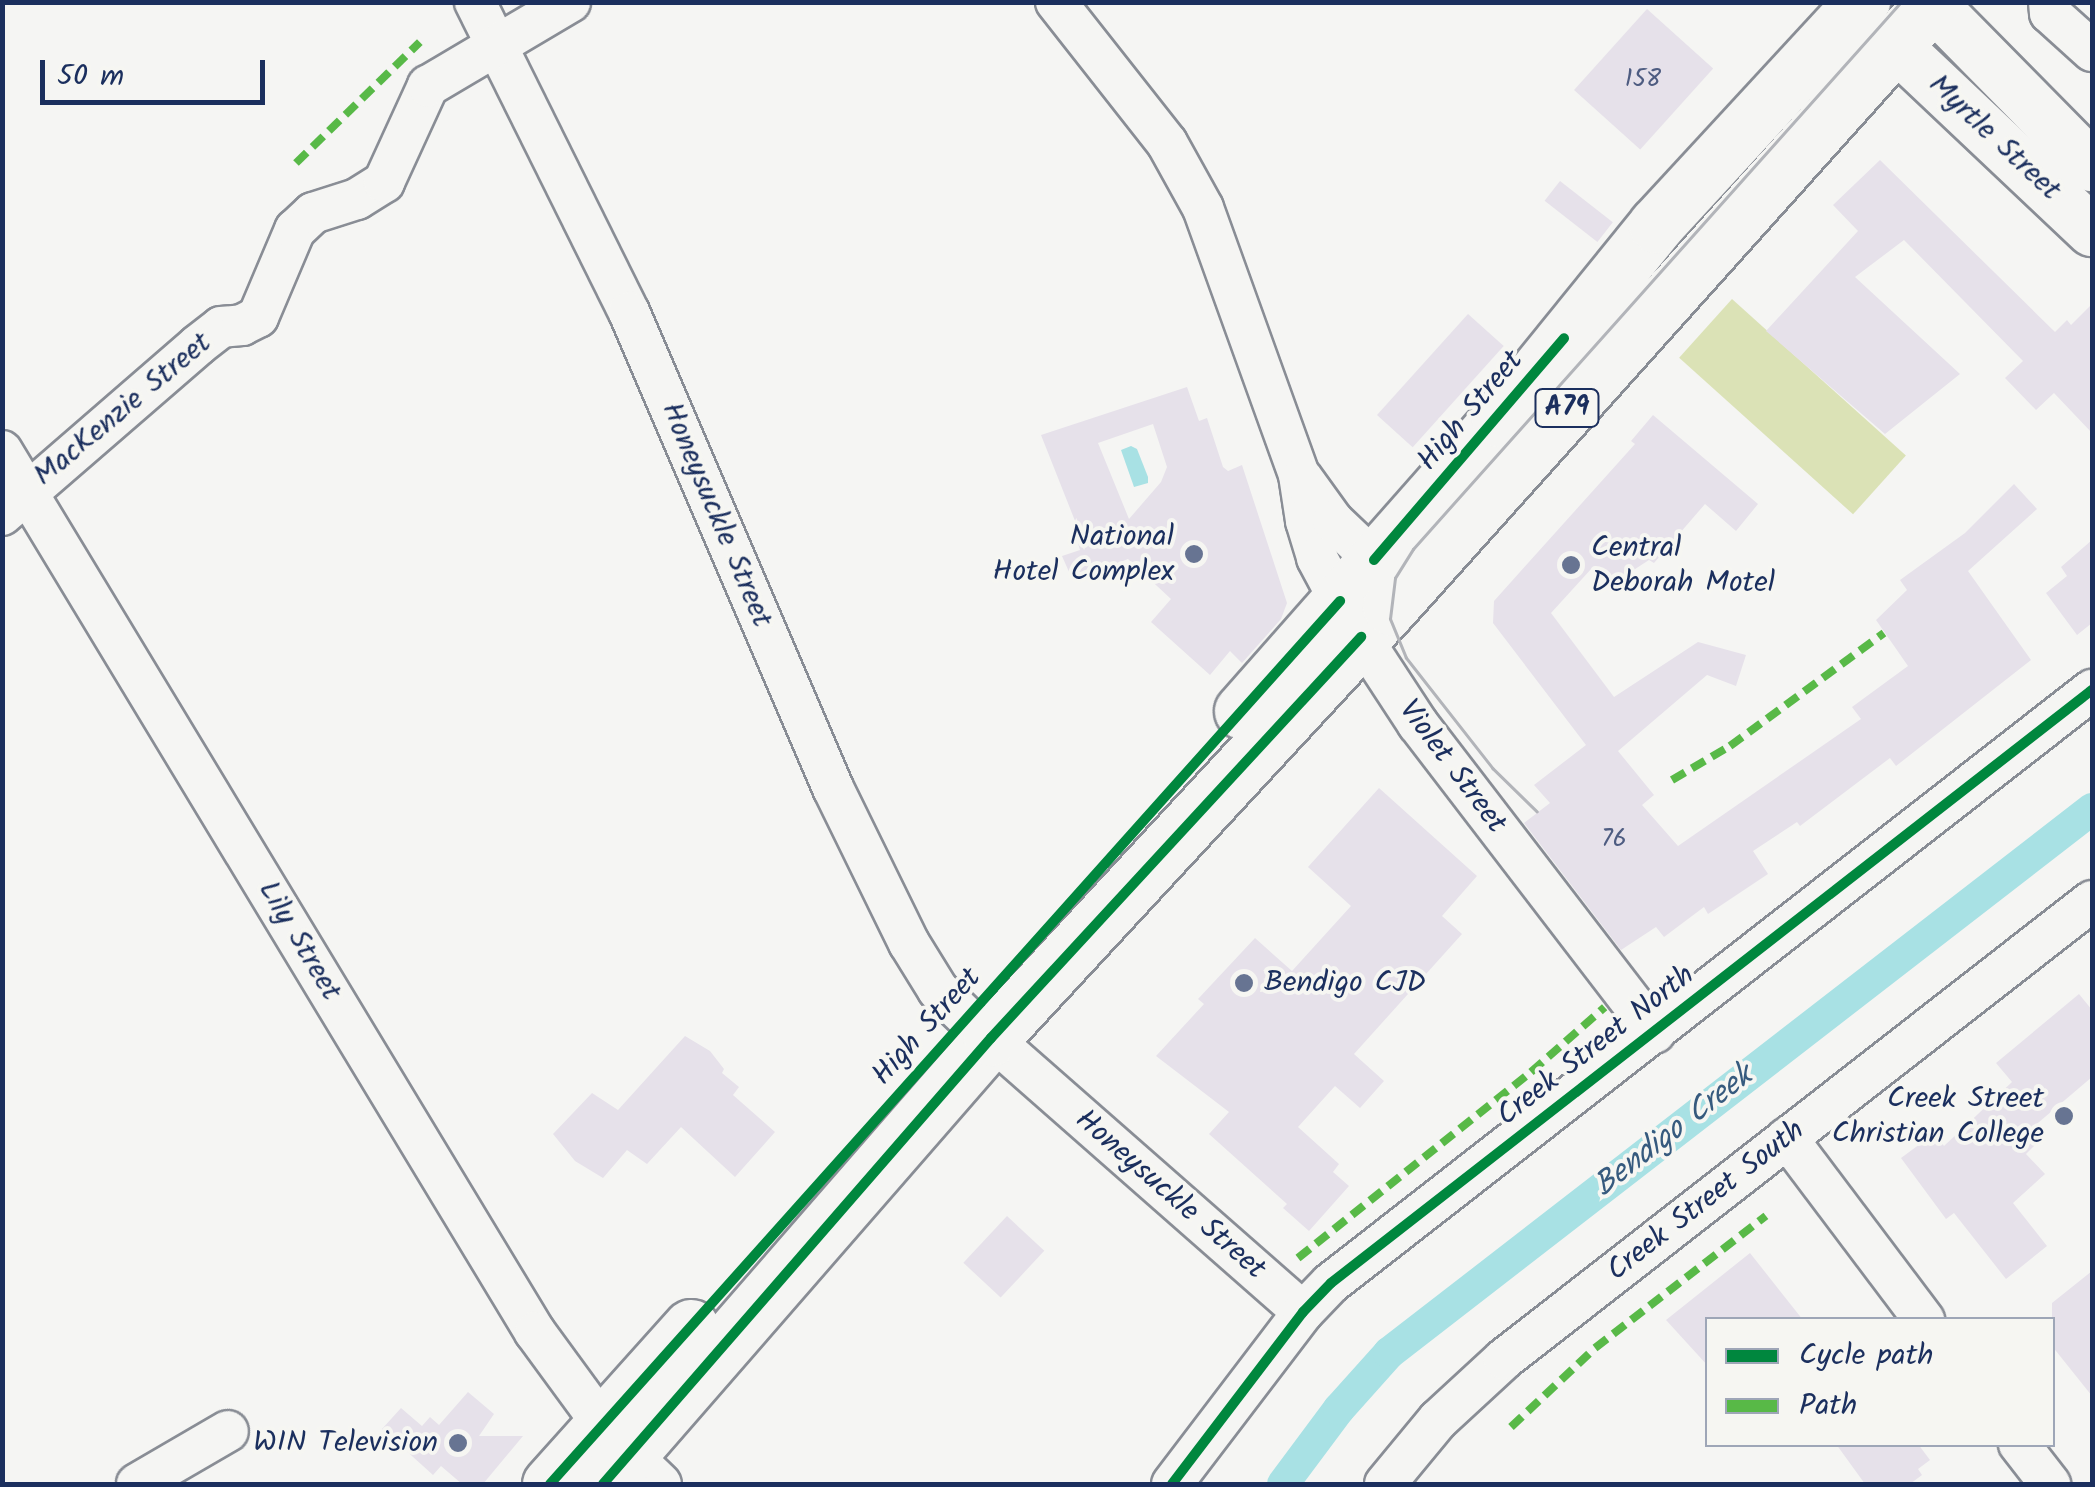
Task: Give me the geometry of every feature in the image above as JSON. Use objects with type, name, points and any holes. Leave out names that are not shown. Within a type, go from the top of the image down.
[{"type":"highway","name":"A79","points":[[1861,3],[1896,45]]},
{"type":"highway","name":"High Street","points":[[1543,401],[1656,226],[1861,3]]},
{"type":"highway","name":"High Street","points":[[550,1484],[624,1462],[979,1028],[1543,401],[1896,45],[1932,3]]},
{"type":"main road","name":"Myrtle Street","points":[[1932,3],[2092,166]]},
{"type":"main road","name":"Myrtle Street","points":[[1896,45],[2092,230]]},
{"type":"street","name":"Honeysuckle Street","points":[[475,2],[629,312],[833,788],[909,943],[939,992],[1303,1312]]},
{"type":"street","name":"MacKenzie Street","points":[[15,503],[220,328],[242,325],[262,313],[286,246],[307,216],[358,199],[384,182],[428,86],[570,2]]},
{"type":"street","name":"Violet Street","points":[[1056,2],[1187,175],[1220,250],[1300,475],[1308,533],[1350,619],[1418,724],[1655,1032]]},
{"type":"street","points":[[2049,2],[2050,13],[2092,51]]},
{"type":"street","name":"Lily Street","points":[[2,451],[15,503],[535,1332],[624,1462]]},
{"type":"street","name":"Violet Street","points":[[1300,475],[1334,521],[1390,574]]},
{"type":"street","name":"Creek Street North","points":[[1172,1484],[1303,1312],[1330,1283],[2092,690]]},
{"type":"street","name":"Creek Street South","points":[[1385,1484],[1438,1420],[1504,1359],[2092,902]]},
{"type":"street","points":[[1787,1138],[1922,1317]]},
{"type":"street","points":[[137,1484],[228,1431]]},
{"type":"street","points":[[2021,1447],[2050,1484]]},
{"type":"green space","points":[[1732,299],[1906,456],[1853,514],[1679,358]]},
{"type":"water","points":[[1131,446],[1137,449],[1148,477],[1148,483],[1134,487],[1121,450]]},
{"type":"building","points":[[1647,9],[1713,69],[1640,150],[1574,90]]},
{"type":"building","points":[[1880,160],[2055,332],[2067,320],[2071,325],[2092,304],[2092,433],[2054,393],[2036,410],[2005,378],[2023,361],[1904,240],[1855,277],[1960,374],[1885,434],[1766,331],[1858,231],[1833,205]]},
{"type":"building","points":[[1560,181],[1613,222],[1597,242],[1545,201]]},
{"type":"building","points":[[1468,314],[1504,346],[1413,447],[1377,415]]},
{"type":"building","points":[[1187,387],[1199,421],[1207,418],[1223,467],[1228,471],[1242,465],[1287,603],[1281,619],[1242,663],[1230,651],[1210,675],[1151,622],[1171,599],[1128,559],[1073,581],[1062,556],[1080,550],[1075,533],[1079,531],[1041,435]],"holes":[[[1153,424],[1167,467],[1161,482],[1129,519],[1098,443]]]},
{"type":"building","points":[[1653,415],[1758,504],[1736,531],[1705,504],[1654,563],[1649,560],[1612,584],[1592,568],[1551,613],[1614,697],[1698,642],[1746,655],[1736,686],[1707,675],[1618,751],[1654,795],[1642,805],[1678,846],[1861,719],[1852,707],[1908,666],[1876,620],[1907,590],[1900,580],[1965,533],[2014,484],[2037,509],[1968,571],[2031,660],[1896,766],[1890,758],[1800,826],[1797,822],[1753,851],[1768,874],[1708,914],[1704,907],[1664,937],[1656,927],[1621,950],[1524,823],[1550,803],[1534,785],[1586,745],[1493,623],[1494,601],[1635,444],[1631,441]]},
{"type":"building","points":[[2092,540],[2092,623],[2077,635],[2046,593],[2067,576],[2061,567]]},
{"type":"building","points":[[1379,788],[1477,876],[1442,916],[1462,934],[1354,1054],[1384,1081],[1360,1108],[1335,1086],[1298,1127],[1339,1164],[1333,1172],[1349,1186],[1309,1231],[1283,1208],[1287,1204],[1209,1134],[1229,1112],[1156,1056],[1204,1004],[1198,999],[1255,938],[1292,971],[1351,906],[1308,867]]},
{"type":"building","points":[[2079,994],[2092,1010],[2092,1077],[2026,1133],[2036,1144],[2026,1154],[2045,1174],[2013,1203],[2047,1246],[2006,1279],[1954,1213],[1946,1219],[1901,1158],[1935,1133],[1944,1146],[2012,1082],[1996,1063]]},
{"type":"building","points":[[685,1036],[710,1051],[724,1069],[722,1073],[739,1087],[733,1095],[775,1132],[735,1177],[681,1127],[647,1164],[627,1150],[603,1178],[575,1161],[553,1134],[592,1093],[618,1110]]},
{"type":"building","points":[[1007,1216],[1044,1251],[1001,1298],[963,1263]]},
{"type":"building","points":[[1750,1253],[1801,1317],[1705,1317],[1705,1363],[1666,1320]]},
{"type":"building","points":[[2092,1271],[2092,1396],[2055,1350],[2052,1303]]},
{"type":"building","name":"WIN Television","points":[[468,1392],[494,1414],[479,1436],[523,1436],[483,1484],[462,1484],[441,1466],[433,1475],[382,1429],[401,1408],[422,1426],[430,1417],[439,1425]]},
{"type":"building","points":[[1838,1447],[1920,1447],[1930,1460],[1918,1469],[1922,1475],[1910,1484],[1865,1484]]},
{"type":"waterway","name":"Bendigo Creek","points":[[1283,1484],[1339,1409],[1389,1353],[2092,809]]},
{"type":"tram line","points":[[1537,812],[1493,769],[1406,658],[1390,619],[1395,578],[1413,549],[1901,2]]},
{"type":"marked path","points":[[296,163],[420,42]]},
{"type":"marked path","points":[[1672,780],[1730,746],[1884,633]]},
{"type":"marked path","points":[[1298,1258],[1531,1072],[1605,1007]]},
{"type":"marked path","points":[[1511,1427],[1595,1348],[1766,1216]]},
{"type":"cycle path","points":[[1374,560],[1564,338]]},
{"type":"cycle path","points":[[550,1484],[1340,601]]},
{"type":"cycle path","points":[[603,1484],[991,1038],[1361,637]]},
{"type":"cycle path","points":[[1172,1484],[1303,1312],[1331,1283],[2092,690]]},
{"type":"place","name":"National Hotel Complex","points":[[1194,554]]},
{"type":"place","name":"Central Deborah Motel","points":[[1571,565]]},
{"type":"place","name":"Bendigo CJD","points":[[1244,983]]},
{"type":"place","name":"Creek Street Christian College","points":[[2064,1116]]},
{"type":"place","name":"WIN Television","points":[[458,1443]]}]
